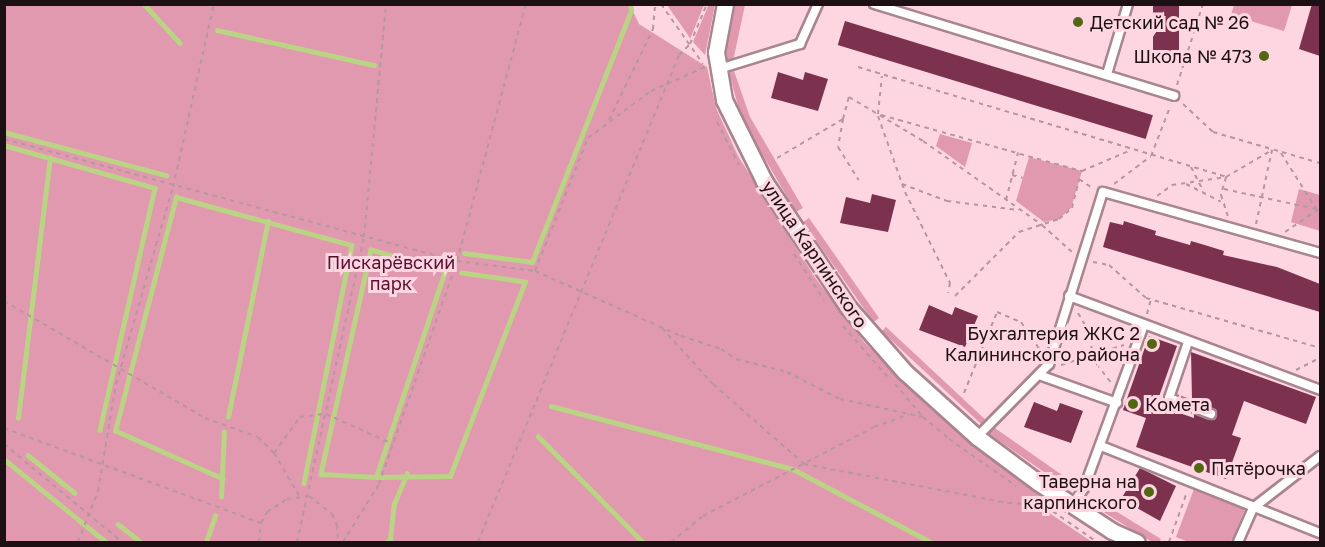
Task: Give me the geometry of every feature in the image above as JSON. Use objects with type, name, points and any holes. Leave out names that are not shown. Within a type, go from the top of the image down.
[{"type":"street","name":"улица Карпинского","points":[[725,4],[711,68],[747,152],[848,307],[905,372],[977,437],[1116,537],[1137,543]]},
{"type":"lane","points":[[711,68],[800,44],[818,4]]},
{"type":"lane","points":[[874,4],[1174,96]]},
{"type":"lane","points":[[1107,74],[1128,4]]},
{"type":"lane","points":[[977,437],[1044,370],[1103,192],[1320,253]]},
{"type":"lane","points":[[1069,297],[1320,390]]},
{"type":"lane","points":[[1073,506],[1101,446],[1144,325]]},
{"type":"lane","points":[[1188,342],[1168,398],[1211,414]]},
{"type":"lane","points":[[1044,370],[1118,399]]},
{"type":"lane","points":[[1101,446],[1252,508],[1320,533]]},
{"type":"lane","points":[[1238,543],[1252,508],[1320,456]]},
{"type":"path","points":[[78,543],[98,491],[101,463],[120,368],[173,187],[214,4]]},
{"type":"path","points":[[297,543],[364,237],[386,4]]},
{"type":"path","points":[[343,543],[379,484],[457,261],[526,4]]},
{"type":"path","points":[[608,123],[653,29],[655,4]]},
{"type":"path","points":[[535,272],[588,138],[651,91],[711,68],[661,4]]},
{"type":"path","points":[[478,543],[679,55],[690,44],[707,4]]},
{"type":"path","points":[[1079,179],[1103,192],[1151,156],[1174,96],[1203,4]]},
{"type":"path","points":[[858,67],[1226,177]]},
{"type":"path","points":[[883,75],[878,114],[902,184],[950,283],[948,293]]},
{"type":"path","points":[[1174,96],[1213,132],[1320,164]]},
{"type":"path","points":[[859,180],[838,147],[849,97],[1021,210],[1042,225],[1080,259],[1109,265],[1146,298],[1320,348]]},
{"type":"path","points":[[878,114],[1080,171],[1131,150]]},
{"type":"path","points":[[777,158],[843,119]]},
{"type":"path","points":[[4,139],[173,187],[457,261],[535,272],[661,328],[722,349],[736,359],[787,372],[840,399],[923,417]]},
{"type":"path","points":[[1146,204],[1172,185],[1226,177],[1272,150]]},
{"type":"path","points":[[1254,233],[1272,150]]},
{"type":"path","points":[[1006,200],[1018,153]]},
{"type":"path","points":[[1281,153],[1320,212]]},
{"type":"path","points":[[1191,167],[1203,191]]},
{"type":"path","points":[[955,296],[1019,232],[1059,219],[1072,208],[1080,171]]},
{"type":"path","points":[[1012,175],[1023,178]]},
{"type":"path","points":[[1226,177],[1222,204],[1233,227]]},
{"type":"path","points":[[1184,183],[1203,191],[1222,204]]},
{"type":"path","points":[[902,184],[947,201],[1021,210]]},
{"type":"path","points":[[1223,188],[1320,212]]},
{"type":"path","points":[[1273,239],[1320,212]]},
{"type":"path","points":[[1069,297],[1092,337],[1091,357],[1118,399]]},
{"type":"path","points":[[4,302],[205,418],[258,437],[274,453],[300,497]]},
{"type":"path","points":[[964,393],[997,312],[1021,322],[1044,370],[1091,357],[1129,343]]},
{"type":"path","points":[[661,328],[713,384],[804,464],[1008,503],[1041,505]]},
{"type":"path","points":[[1283,376],[1320,358]]},
{"type":"path","points":[[274,453],[300,417],[326,414],[393,444]]},
{"type":"path","points":[[670,543],[703,516],[909,414]]},
{"type":"path","points":[[4,428],[261,523]]},
{"type":"path","points":[[4,444],[122,543]]},
{"type":"path","points":[[1169,543],[1191,483]]},
{"type":"path","points":[[259,543],[261,523],[276,504],[309,496],[332,514],[338,525],[338,543]]},
{"type":"green space","points":[[709,4],[715,5],[705,55],[693,42]]},
{"type":"green space","points":[[1234,4],[1292,5],[1284,31],[1231,15]]},
{"type":"green space","name":"Пискарёвский парк","points":[[4,5],[630,5],[639,24],[707,67],[716,108],[738,156],[816,279],[864,342],[932,410],[1038,494],[1048,505],[1045,510],[1092,542],[5,542]]},
{"type":"green space","points":[[667,5],[704,5],[690,39],[690,38]]},
{"type":"green space","points":[[735,5],[745,5],[733,61],[727,62],[726,37]]},
{"type":"green space","points":[[734,71],[750,117],[803,208],[796,212],[742,120],[729,73]]},
{"type":"green space","points":[[940,134],[972,143],[965,167],[936,146]]},
{"type":"green space","points":[[1029,157],[1082,171],[1071,208],[1059,219],[1044,222],[1016,201]]},
{"type":"green space","points":[[1299,189],[1320,195],[1320,231],[1291,222]]},
{"type":"green space","points":[[809,218],[879,318],[873,322],[803,222]]},
{"type":"green space","points":[[886,327],[985,420],[981,424],[882,331]]},
{"type":"green space","points":[[992,426],[1070,480],[1065,487],[987,433]]},
{"type":"green space","points":[[1194,489],[1245,509],[1231,542],[1189,542],[1176,537]]},
{"type":"green space","points":[[1096,499],[1161,539],[1159,542],[1152,542],[1092,505]]},
{"type":"building","points":[[1153,4],[1179,4],[1179,61],[1153,61]]},
{"type":"building","points":[[1312,4],[1320,4],[1320,56],[1299,49]]},
{"type":"building","points":[[845,21],[1153,115],[1146,139],[838,45]]},
{"type":"building","points":[[778,72],[803,80],[805,72],[828,79],[818,111],[771,98]]},
{"type":"building","points":[[872,194],[896,200],[888,232],[840,223],[846,197],[870,203]]},
{"type":"building","points":[[1124,221],[1156,231],[1155,235],[1190,245],[1191,241],[1208,246],[1224,251],[1223,255],[1277,267],[1320,284],[1320,312],[1103,247],[1110,222],[1123,225]]},
{"type":"building","points":[[929,305],[952,315],[955,307],[978,316],[965,347],[919,330]]},
{"type":"building","points":[[1149,336],[1177,346],[1156,405],[1194,418],[1194,414],[1209,420],[1216,417],[1214,409],[1192,400],[1191,352],[1316,397],[1306,424],[1244,401],[1232,435],[1241,438],[1226,479],[1136,447],[1146,418],[1123,410]]},
{"type":"building","points":[[1034,402],[1057,411],[1060,403],[1083,411],[1071,443],[1024,427]]},
{"type":"building","name":"Таверна на карпинского","points":[[1140,468],[1176,486],[1160,521],[1121,499]]},
{"type":"waterway","points":[[144,4],[180,43]]},
{"type":"waterway","points":[[464,253],[532,262],[631,11],[630,4]]},
{"type":"waterway","points":[[217,30],[374,65]]},
{"type":"waterway","points":[[4,132],[166,175]]},
{"type":"waterway","points":[[4,145],[155,188],[100,430]]},
{"type":"waterway","points":[[18,418],[50,158]]},
{"type":"waterway","points":[[223,479],[115,431],[176,197],[352,245],[304,483]]},
{"type":"waterway","points":[[228,417],[268,221]]},
{"type":"waterway","points":[[376,477],[445,271],[371,250],[321,474],[376,477],[450,476],[525,282],[462,273]]},
{"type":"waterway","points":[[551,406],[793,469],[931,542]]},
{"type":"waterway","points":[[221,497],[224,432]]},
{"type":"waterway","points":[[538,436],[643,542]]},
{"type":"waterway","points":[[28,455],[75,493]]},
{"type":"waterway","points":[[4,459],[106,542]]},
{"type":"waterway","points":[[386,542],[390,540],[394,504],[407,474]]},
{"type":"waterway","points":[[206,542],[215,516]]},
{"type":"waterway","points":[[118,524],[141,542]]},
{"type":"place","name":"Детский сад № 26","points":[[1078,22]]},
{"type":"place","name":"Школа № 473","points":[[1264,56]]},
{"type":"place","name":"Бухгалтерия ЖКС 2 Калининского района","points":[[1152,344]]},
{"type":"place","name":"Комета","points":[[1133,404]]},
{"type":"place","name":"Пятёрочка","points":[[1199,468]]},
{"type":"place","name":"Таверна на карпинского","points":[[1149,492]]}]
